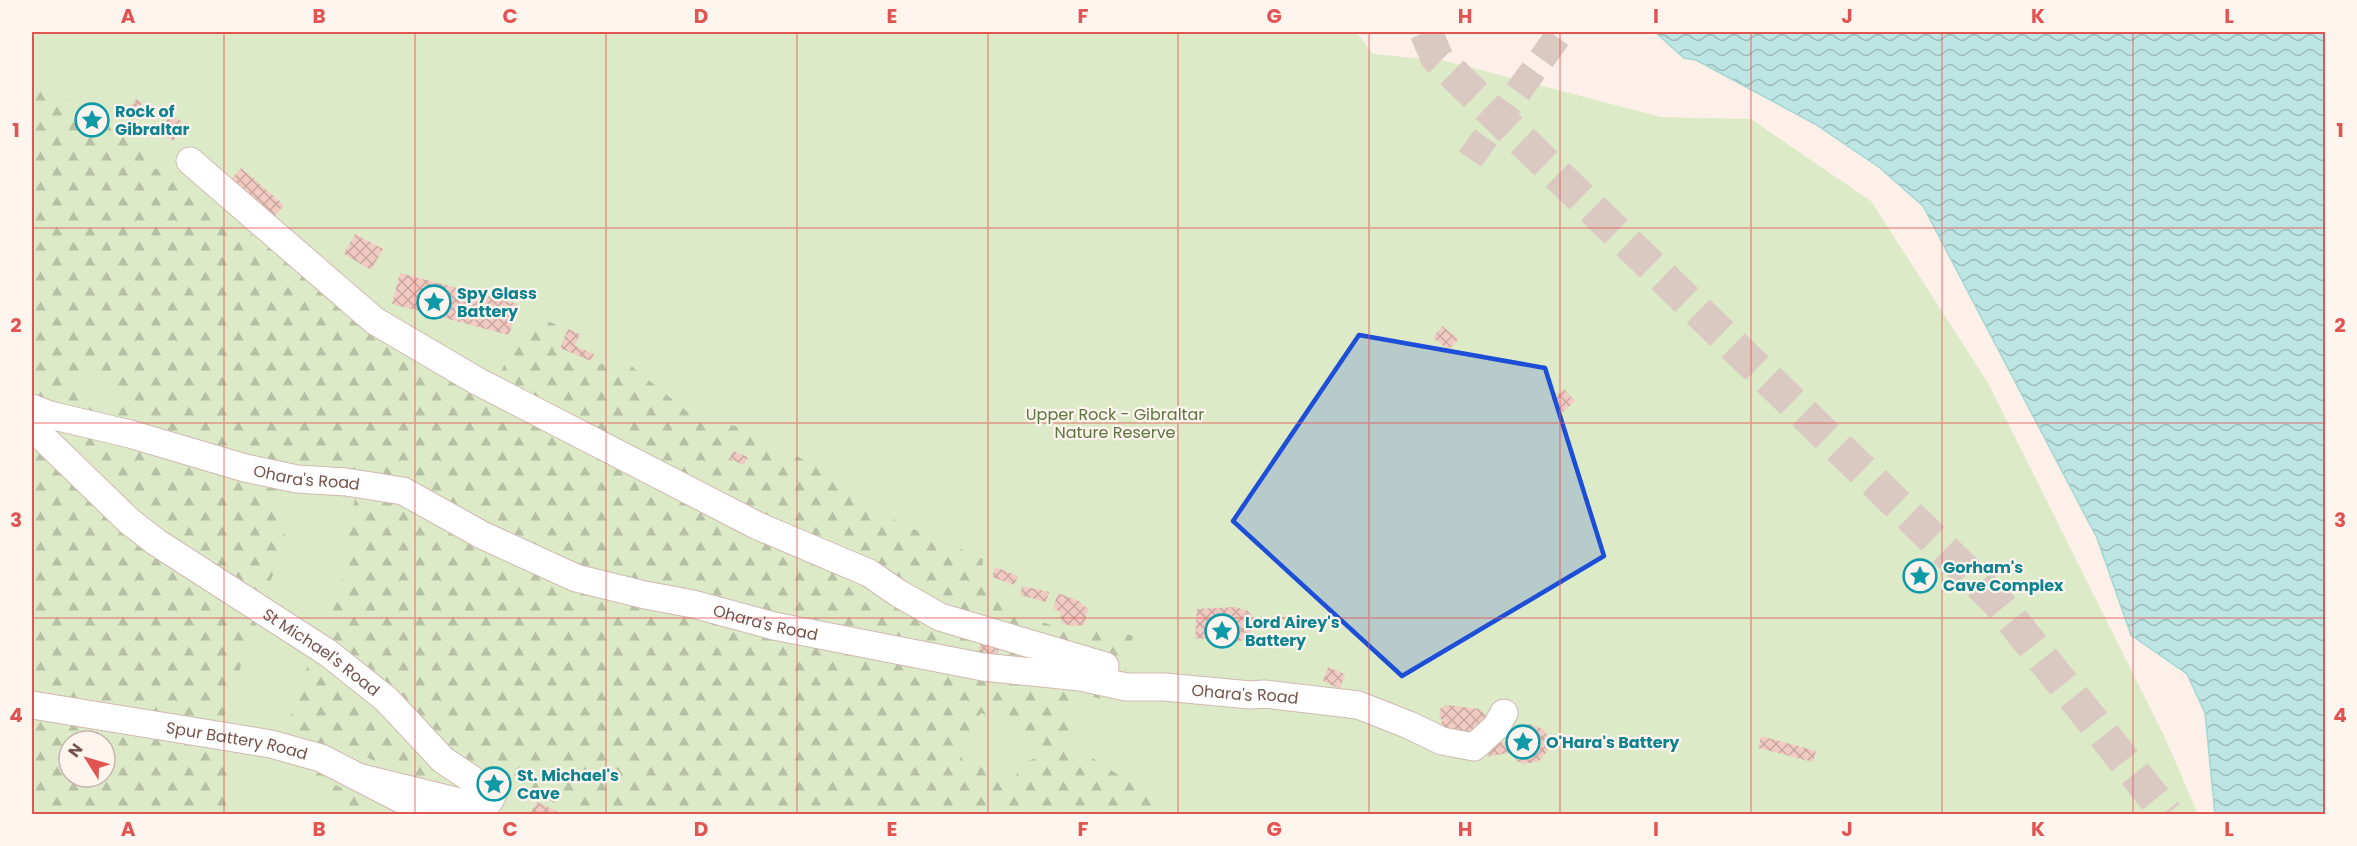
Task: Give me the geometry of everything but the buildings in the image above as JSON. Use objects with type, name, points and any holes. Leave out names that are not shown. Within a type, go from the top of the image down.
[{"type":"street","points":[[190,161],[375,321],[477,381],[758,526],[869,573],[940,617],[1092,664],[1137,672],[1165,687]]},
{"type":"street","name":"Ohara's Road","points":[[32,408],[50,415],[130,434],[245,468],[297,479],[346,482],[403,491],[482,535],[576,578],[693,604],[774,626],[983,667],[1081,677],[1126,687],[1165,687],[1308,698],[1358,705],[1442,741],[1474,747],[1496,727],[1504,713]]},
{"type":"street","name":"St Michael's Road","points":[[32,427],[129,522],[156,542],[328,653],[386,699],[443,760],[479,783],[491,792],[492,796],[487,805],[478,806],[358,777]]},
{"type":"street","name":"Spur Battery Road","points":[[32,705],[271,744],[321,758],[430,814]]},
{"type":"highlighted area","points":[[1359,335],[1545,368],[1604,556],[1402,676],[1233,521]]},
{"type":"green space","name":"Upper Rock - Gibraltar Nature Reserve","points":[[32,32],[1356,32],[1373,54],[1446,61],[1661,117],[1751,119],[1871,201],[1988,383],[2166,740],[2198,814],[32,814]]},
{"type":"green space","points":[[32,77],[73,102],[124,113],[137,135],[137,147],[156,169],[175,175],[369,326],[488,394],[533,314],[563,328],[554,352],[590,369],[619,356],[693,416],[752,430],[826,473],[900,523],[983,559],[982,579],[1003,589],[1006,609],[1081,636],[1093,622],[1133,636],[1118,704],[1077,692],[1069,743],[1179,814],[579,814],[459,758],[426,782],[351,751],[335,785],[400,814],[342,814],[321,791],[296,771],[290,721],[298,685],[326,632],[345,568],[349,524],[356,495],[291,489],[276,516],[286,538],[268,588],[252,613],[257,627],[245,654],[223,719],[229,761],[230,798],[224,814],[32,814]],"holes":[[[92,369],[123,388],[110,409],[81,391],[82,375]],[[981,713],[998,719],[1013,737],[1034,740],[1044,755],[1022,763],[1010,789],[1002,789],[984,764],[963,761],[959,750],[970,743],[975,723]]]},
{"type":"water","points":[[1655,32],[2325,32],[2325,814],[2215,814],[2205,713],[2187,674],[2131,635],[2097,538],[1923,206],[1880,168],[1815,124],[1696,60],[1684,58]]},
{"type":"tunnel","points":[[1426,32],[1437,58],[1996,600],[2167,814]]},
{"type":"tunnel","points":[[1470,159],[1561,32]]},
{"type":"place","name":"Rock of Gibraltar","points":[[92,120]]},
{"type":"place","name":"Spy Glass Battery","points":[[434,302]]},
{"type":"place","name":"Gorham's Cave Complex","points":[[1920,576]]},
{"type":"place","name":"Lord Airey's Battery","points":[[1222,631]]},
{"type":"place","name":"O'Hara's Battery","points":[[1523,742]]},
{"type":"place","name":"St. Michael's Cave","points":[[494,784]]}]
